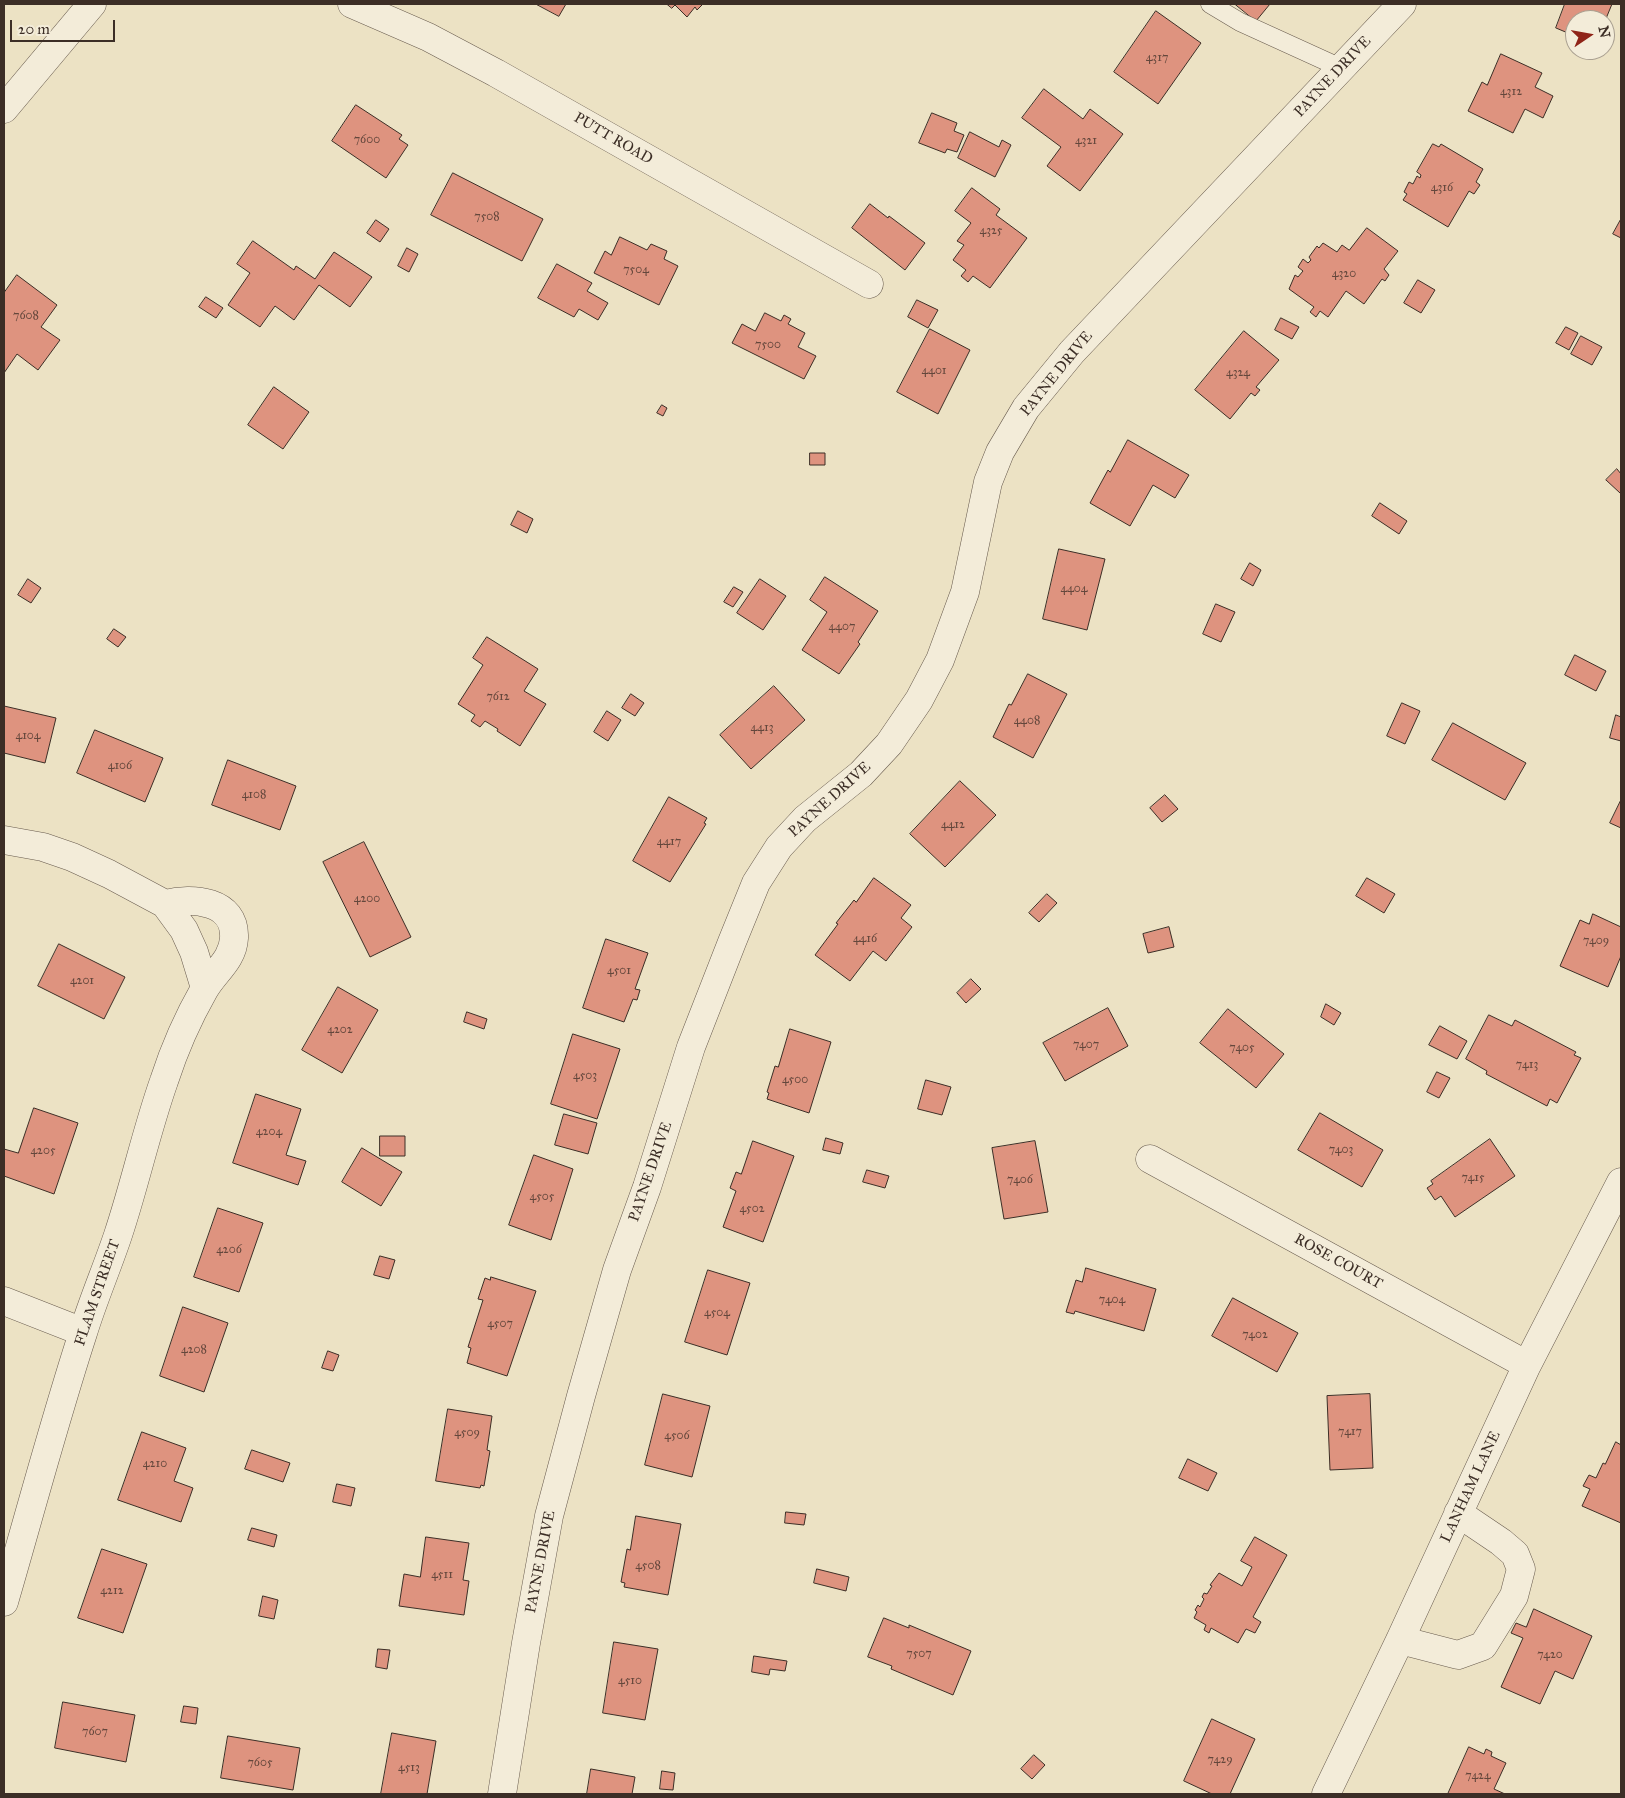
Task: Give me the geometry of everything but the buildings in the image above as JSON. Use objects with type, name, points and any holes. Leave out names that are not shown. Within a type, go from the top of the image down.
[{"type":"street","points":[[4,109],[92,4]]},
{"type":"street","name":"PUTT ROAD","points":[[352,4],[428,36],[869,284]]},
{"type":"street","name":"PAYNE DRIVE","points":[[502,1794],[526,1643],[550,1516],[583,1387],[616,1270],[647,1187],[691,1047],[756,883],[779,847],[805,819],[861,774],[889,744],[919,700],[940,660],[965,592],[988,482],[1000,452],[1026,408],[1072,352],[1402,4]]},
{"type":"street","points":[[4,840],[43,848],[72,857],[109,874],[164,904],[184,930],[194,952],[205,988]]},
{"type":"street","name":"FLAM STREET","points":[[4,1602],[83,1332],[118,1234],[164,1080],[186,1025],[205,988],[230,955],[234,938],[231,920],[226,913],[216,906],[204,902],[179,900],[164,904]]},
{"type":"street","name":"ROSE COURT","points":[[1150,1159],[1526,1365]]},
{"type":"street","name":"LANHAM LANE","points":[[1326,1794],[1400,1640],[1526,1365],[1621,1182]]},
{"type":"street","points":[[4,1301],[83,1332]]},
{"type":"street","points":[[1400,1640],[1458,1655],[1483,1646],[1514,1596],[1522,1569],[1515,1554],[1502,1542],[1458,1513]]},
{"type":"lane","points":[[1210,4],[1240,22],[1342,68]]}]
